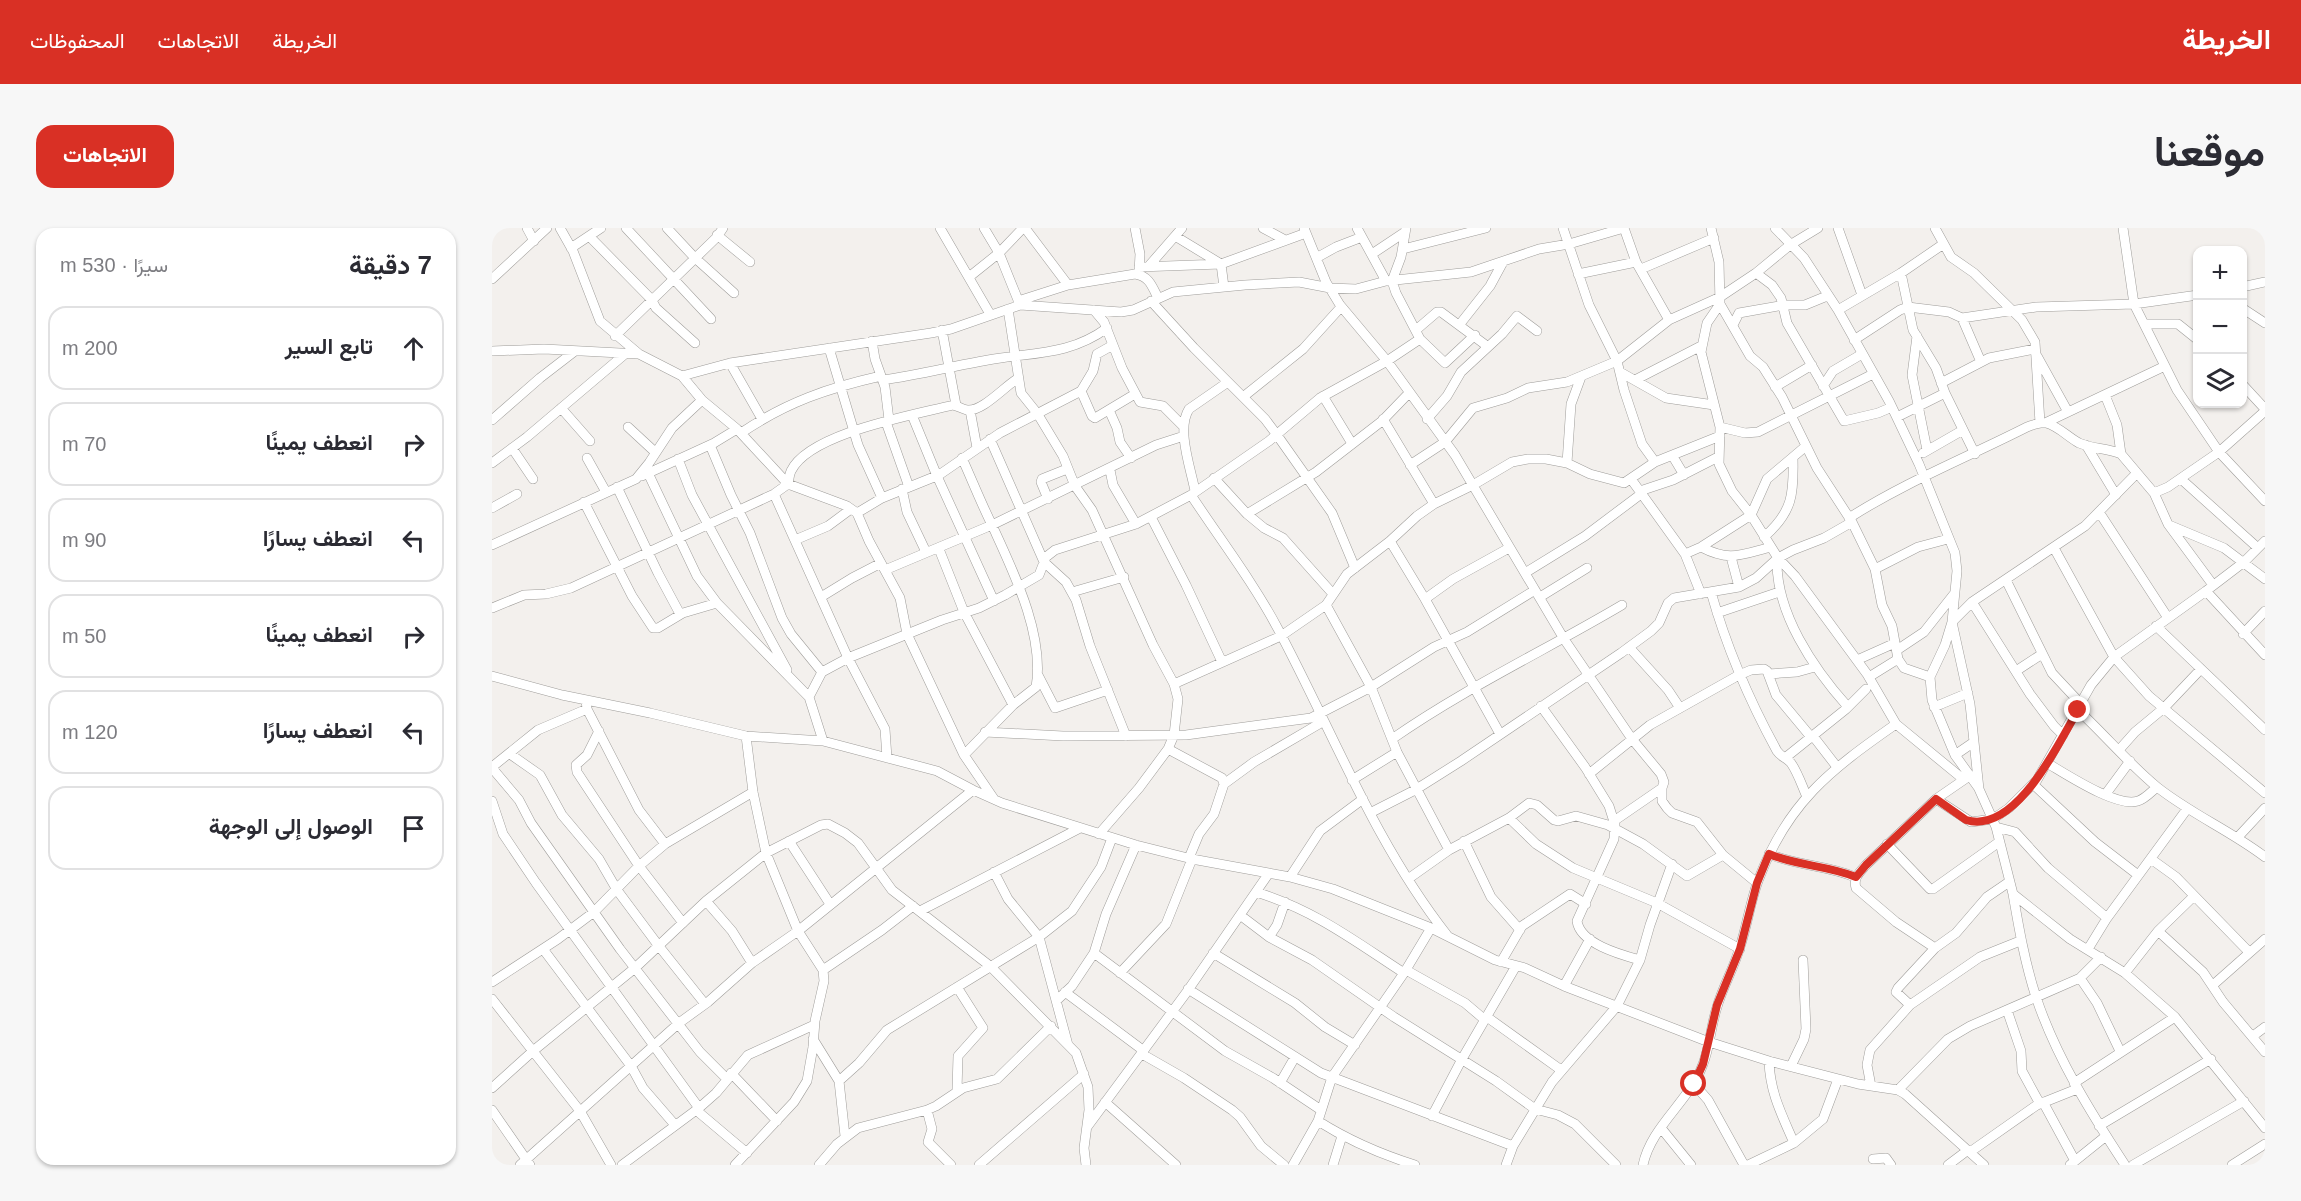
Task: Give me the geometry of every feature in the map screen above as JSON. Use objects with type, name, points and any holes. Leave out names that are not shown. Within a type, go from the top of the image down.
[{"type":"street","points":[[527,228],[534,241]]},
{"type":"street","points":[[493,276],[547,228]]},
{"type":"street","points":[[560,228],[571,248],[600,321],[615,336],[639,354],[682,376],[702,400],[739,431],[789,484],[854,511],[868,542],[900,598],[908,634],[964,755],[994,799]]},
{"type":"street","points":[[571,248],[601,228]]},
{"type":"street","points":[[626,228],[711,319]]},
{"type":"street","points":[[667,228],[734,294]]},
{"type":"street","points":[[709,228],[719,233],[750,262]]},
{"type":"street","points":[[940,228],[990,314]]},
{"type":"street","points":[[984,228],[999,253],[1019,303]]},
{"type":"street","points":[[969,277],[999,253],[1024,228],[1068,285]]},
{"type":"street","points":[[1136,228],[1142,269],[1149,280],[1154,300],[1277,435],[1332,513],[1355,568]]},
{"type":"street","points":[[1263,228],[1286,240]]},
{"type":"street","points":[[1357,228],[1418,335],[1445,363],[1474,335]]},
{"type":"street","points":[[1403,249],[1463,231],[1486,228]]},
{"type":"street","points":[[1563,228],[1589,305],[1617,362],[1642,444],[1655,462]]},
{"type":"street","points":[[1019,303],[1121,312],[1133,310],[1173,292],[1224,287],[1299,282],[1330,288],[1356,289],[1389,281],[1471,272],[1539,249],[1569,244],[1624,228],[1639,265],[1669,320]]},
{"type":"street","points":[[1775,228],[1804,258],[1838,310],[1894,412],[1925,478],[1957,561],[1952,622],[1945,645],[1930,677],[1929,686],[1934,707],[1955,755],[1979,789],[1994,823],[2013,894],[2020,941],[2037,998],[2076,1086],[2125,1165]]},
{"type":"street","points":[[1410,465],[1445,442],[1473,408],[1507,398],[1528,388],[1557,384],[1581,377],[1617,362],[1669,320],[1720,300],[1791,245],[1818,228]]},
{"type":"street","points":[[1838,228],[1862,295]]},
{"type":"street","points":[[1935,228],[1942,245],[1951,257],[1974,273],[2031,331],[2035,342],[2042,423]]},
{"type":"street","points":[[2123,228],[2134,304],[2177,390],[2219,452],[2265,501]]},
{"type":"street","points":[[682,376],[730,363],[942,330],[1008,309],[1068,285],[1142,269],[1221,264],[1286,240],[1305,230],[1330,288],[1341,307],[1387,362],[1445,442],[1564,639],[1632,739],[1661,774],[1664,782],[1662,801],[1666,808],[1672,813],[1697,822],[1723,855],[1757,883]]},
{"type":"street","points":[[1372,254],[1406,230]]},
{"type":"street","points":[[1389,281],[1403,249],[1406,230]]},
{"type":"street","points":[[1142,269],[1179,232],[1221,264],[1224,287]]},
{"type":"street","points":[[615,336],[719,233]]},
{"type":"street","points":[[1578,274],[1639,265],[1712,233],[1719,262],[1720,300],[1732,326],[1750,356],[1763,368],[1775,387],[1875,568],[1882,605],[1892,626],[1897,651],[1904,668],[1930,677]]},
{"type":"street","points":[[589,236],[651,299],[656,308],[695,343]]},
{"type":"street","points":[[1318,257],[1362,237]]},
{"type":"street","points":[[1838,310],[1901,273],[1942,245]]},
{"type":"street","points":[[1460,324],[1490,286],[1503,262]]},
{"type":"street","points":[[1756,273],[1772,285],[1781,297],[1787,323],[1845,422],[1918,407],[1945,393]]},
{"type":"street","points":[[1901,273],[1917,336],[1936,368],[1945,393],[1974,454]]},
{"type":"street","points":[[2247,286],[2265,282]]},
{"type":"street","points":[[1732,326],[1739,314],[1784,305],[1805,305],[1827,296]]},
{"type":"street","points":[[1854,340],[1908,307],[1949,312],[1962,318],[2036,307],[2134,304],[2193,296]]},
{"type":"street","points":[[1720,300],[1707,323],[1701,346],[1702,360],[1720,431],[1719,464],[1732,491],[1751,516],[1777,559],[1795,576],[1869,677],[1896,724],[1970,776]]},
{"type":"street","points":[[1243,397],[1303,349],[1341,307]]},
{"type":"street","points":[[1008,309],[1017,379],[1021,393],[1063,456],[1075,486],[1092,510],[1105,535],[1153,645],[1174,684],[1178,699],[1174,735],[1168,749],[1139,788],[1099,834]]},
{"type":"street","points":[[1094,310],[1107,328],[1135,394],[1143,404],[1163,406],[1184,431]]},
{"type":"street","points":[[2247,311],[2265,323]]},
{"type":"street","points":[[809,697],[822,672],[848,658],[994,601],[1039,574],[1048,554],[1055,550],[1136,524],[1193,493],[1277,435],[1323,396],[1387,362],[1440,312],[1460,324],[1487,346]]},
{"type":"street","points":[[1427,419],[1447,396],[1461,372],[1502,334],[1517,316],[1537,331]]},
{"type":"street","points":[[1962,318],[1981,362]]},
{"type":"street","points":[[2145,324],[2178,324],[2193,336]]},
{"type":"street","points":[[492,545],[710,445],[790,405],[839,386],[1076,346],[1107,328]]},
{"type":"street","points":[[942,330],[956,405]]},
{"type":"street","points":[[1917,336],[1912,375],[1927,450]]},
{"type":"street","points":[[872,341],[875,359],[882,378],[887,421],[906,488],[907,512],[926,552]]},
{"type":"street","points":[[795,540],[882,498],[937,476],[990,439],[1081,391],[1093,371],[1097,354],[1113,345]]},
{"type":"street","points":[[1635,380],[1701,346]]},
{"type":"street","points":[[829,348],[861,455],[882,498]]},
{"type":"street","points":[[492,351],[544,349],[639,354]]},
{"type":"street","points":[[492,420],[575,351]]},
{"type":"street","points":[[1941,383],[1981,362],[2007,354],[2035,351]]},
{"type":"street","points":[[2035,351],[2068,412]]},
{"type":"street","points":[[492,463],[625,354]]},
{"type":"street","points":[[1823,386],[1833,371],[1862,354]]},
{"type":"street","points":[[730,363],[762,419]]},
{"type":"street","points":[[1775,387],[1812,365]]},
{"type":"street","points":[[1370,813],[1415,790],[1629,647],[1659,623],[1671,600],[1739,587],[1777,559],[1824,538],[1885,495],[2166,366]]},
{"type":"street","points":[[1620,372],[1666,398],[1714,405]]},
{"type":"street","points":[[1174,684],[1281,636],[1326,605],[1341,581],[1417,516],[1434,504],[1512,462],[1546,459],[1567,463],[1590,474],[1621,483],[1631,479],[1655,462],[1720,431],[1754,433],[1873,374]]},
{"type":"street","points":[[1567,463],[1571,404],[1581,377]]},
{"type":"street","points":[[789,484],[790,472],[810,452],[822,444],[854,431],[912,415],[956,405],[970,410],[984,405],[1017,379]]},
{"type":"street","points":[[1228,382],[1189,409],[1184,431],[1193,493],[1281,636],[1352,780],[1408,879],[1423,904],[1449,937]]},
{"type":"street","points":[[2154,493],[2181,479],[2219,452],[2265,410],[2247,390]]},
{"type":"street","points":[[1081,391],[1094,417],[1135,394]]},
{"type":"street","points":[[1246,514],[1306,478],[1383,419],[1409,393]]},
{"type":"street","points":[[2105,395],[2117,425],[2121,454]]},
{"type":"street","points":[[1323,396],[1352,442]]},
{"type":"street","points":[[636,478],[672,428],[702,400]]},
{"type":"street","points":[[561,408],[590,441]]},
{"type":"street","points":[[970,410],[977,448]]},
{"type":"street","points":[[1109,410],[1118,428],[1120,442],[1131,458]]},
{"type":"street","points":[[912,415],[994,601]]},
{"type":"street","points":[[1383,419],[1434,504]]},
{"type":"street","points":[[2042,423],[2086,445],[2121,454],[2154,493],[2168,524],[2209,588],[2243,634],[2265,655]]},
{"type":"street","points":[[628,427],[655,452]]},
{"type":"street","points":[[1916,457],[1963,430]]},
{"type":"street","points":[[821,597],[852,578],[939,549],[992,525],[1110,470],[1184,431]]},
{"type":"street","points":[[990,439],[1044,562],[1066,582],[1072,592],[1090,646],[1126,736]]},
{"type":"street","points":[[710,445],[739,509],[786,626],[822,672]]},
{"type":"street","points":[[2086,445],[2116,495]]},
{"type":"street","points":[[1685,554],[1701,547],[1751,516],[1767,479],[1806,446]]},
{"type":"street","points":[[512,448],[533,479]]},
{"type":"street","points":[[1672,455],[1684,475]]},
{"type":"street","points":[[1764,537],[1783,518],[1790,502],[1793,457]]},
{"type":"street","points":[[587,458],[606,492]]},
{"type":"street","points":[[963,458],[1020,587],[1033,633],[1037,673],[1036,687],[1013,705],[964,755]]},
{"type":"street","points":[[1525,573],[1585,536],[1640,493],[1718,458]]},
{"type":"street","points":[[678,459],[692,495],[709,524],[725,559],[791,678]]},
{"type":"street","points":[[1048,499],[1041,480],[1068,470]]},
{"type":"street","points":[[1110,470],[1113,485],[1136,524]]},
{"type":"street","points":[[648,473],[697,576],[717,603],[809,697],[823,741]]},
{"type":"street","points":[[1952,622],[1972,602],[2085,526],[2138,473]]},
{"type":"street","points":[[1214,478],[1246,514],[1264,528],[1283,538],[1333,594]]},
{"type":"street","points":[[1631,479],[1685,554],[1717,613],[1739,675],[1779,755],[1793,767],[1807,797]]},
{"type":"street","points":[[1994,823],[2034,785],[2091,685],[2114,657],[2244,562],[2261,544],[2181,479]]},
{"type":"street","points":[[492,608],[524,595],[559,592],[774,494],[789,484]]},
{"type":"street","points":[[617,487],[680,614]]},
{"type":"street","points":[[492,508],[518,494]]},
{"type":"street","points":[[774,494],[848,658],[885,729],[887,759]]},
{"type":"street","points":[[584,502],[633,596],[653,628],[658,628],[680,614],[717,603]]},
{"type":"street","points":[[2099,512],[2168,618]]},
{"type":"street","points":[[1151,517],[1222,662]]},
{"type":"street","points":[[2168,524],[2224,548],[2265,579]]},
{"type":"street","points":[[1875,568],[1918,547],[1948,539]]},
{"type":"street","points":[[1390,541],[1500,734]]},
{"type":"street","points":[[1701,547],[1713,553],[1731,557],[1771,547]]},
{"type":"street","points":[[1425,599],[1453,579],[1509,548]]},
{"type":"street","points":[[2054,548],[2114,657],[2142,689],[2265,793]]},
{"type":"street","points":[[939,549],[964,612],[1013,705]]},
{"type":"street","points":[[1731,557],[1739,587]]},
{"type":"street","points":[[1777,559],[1779,592],[1789,618],[1815,667],[1848,707]]},
{"type":"street","points":[[1120,973],[1166,924],[1199,834],[1214,814],[1224,784],[1322,718],[1336,703],[1371,687],[1434,647],[1587,568]]},
{"type":"street","points":[[1072,592],[1124,577]]},
{"type":"street","points":[[2006,580],[2042,654],[2064,687],[2079,707],[2130,762],[2157,787],[2187,809],[2238,837],[2265,857]]},
{"type":"street","points":[[1750,581],[1759,598]]},
{"type":"street","points":[[1717,613],[1779,592]]},
{"type":"street","points":[[1869,677],[1897,651],[1924,632],[1954,594]]},
{"type":"street","points":[[1972,602],[2016,671],[2054,726],[2063,735]]},
{"type":"street","points":[[1326,605],[1371,687],[1415,790],[1449,850]]},
{"type":"street","points":[[1392,739],[1424,717],[1509,667],[1564,639],[1622,605]]},
{"type":"street","points":[[2243,634],[2265,611]]},
{"type":"street","points":[[1935,948],[1896,922],[1856,888],[1856,877],[1887,844],[1936,799],[1970,776],[1974,742],[1968,693],[1952,622]]},
{"type":"street","points":[[2156,626],[2265,730]]},
{"type":"street","points":[[1629,647],[1668,690],[1680,708]]},
{"type":"street","points":[[1857,660],[1897,651]]},
{"type":"street","points":[[2016,671],[2042,654]]},
{"type":"street","points":[[1768,674],[1797,672],[1815,667]]},
{"type":"street","points":[[1589,774],[1664,716],[1739,675],[1751,670],[1764,669],[1776,695],[1837,767]]},
{"type":"street","points":[[2120,750],[2135,732],[2164,708],[2200,670]]},
{"type":"street","points":[[1037,673],[1055,708],[1108,690]]},
{"type":"street","points":[[492,676],[586,704],[746,736],[823,741],[937,771],[994,799],[1136,845],[1191,859],[1290,877],[1347,893],[1431,928],[1501,962],[1709,1042],[1838,1079],[1898,1090],[1984,1165]]},
{"type":"street","points":[[1785,758],[1848,707],[1866,689]]},
{"type":"street","points":[[1934,707],[1968,693]]},
{"type":"street","points":[[586,704],[639,810],[665,844]]},
{"type":"street","points":[[586,704],[523,740],[493,770],[519,800],[531,823],[594,912],[700,1052],[777,1121]]},
{"type":"street","points":[[1542,706],[1612,811],[1615,825],[1614,839],[1577,924],[1590,939],[1615,953],[1640,960]]},
{"type":"street","points":[[985,732],[1063,736],[1174,735],[1322,718]]},
{"type":"street","points":[[1643,1165],[1648,1148],[1694,1084],[1703,1064],[1717,1005],[1740,949],[1757,883],[1769,854],[1791,816],[1818,783],[1896,724]]},
{"type":"street","points":[[599,731],[576,768],[639,866],[683,923]]},
{"type":"street","points":[[735,1165],[794,1102],[807,1081],[814,1025],[824,981],[823,970],[798,931],[766,853],[753,792],[746,736]]},
{"type":"street","points":[[1955,755],[1974,742]]},
{"type":"street","points":[[1168,749],[1222,778],[1224,784]]},
{"type":"street","points":[[1352,780],[1397,752]]},
{"type":"street","points":[[510,754],[540,775],[562,815],[598,859],[617,890],[705,1004]]},
{"type":"street","points":[[2105,795],[2130,762]]},
{"type":"street","points":[[2048,763],[2105,795],[2128,802],[2136,802],[2157,787]]},
{"type":"street","points":[[2034,785],[2095,842],[2138,875]]},
{"type":"street","points":[[1615,825],[1662,788]]},
{"type":"street","points":[[492,1110],[525,1163],[679,1023],[705,1004],[752,963],[798,931],[973,790]]},
{"type":"street","points":[[492,982],[594,912],[639,866],[665,844],[753,792]]},
{"type":"street","points":[[1290,877],[1320,831],[1362,799]]},
{"type":"street","points":[[1936,799],[1966,820],[1994,823],[2015,832],[2048,868],[2107,918]]},
{"type":"street","points":[[492,801],[503,834],[580,947],[612,986],[697,1109],[746,1154],[750,1165]]},
{"type":"street","points":[[1408,879],[1449,850],[1509,818],[1529,803],[1554,820],[1576,816],[1615,825],[1688,876],[1723,855]]},
{"type":"street","points":[[2238,837],[2265,808]]},
{"type":"street","points":[[2088,949],[2107,918],[2187,809]]},
{"type":"street","points":[[1509,818],[1536,844],[1573,868],[1657,903],[1740,949]]},
{"type":"street","points":[[492,1088],[533,1051],[635,968],[706,901],[766,853],[821,825],[832,824],[858,843],[892,890],[990,966],[1076,1053],[1088,1088],[1086,1165]]},
{"type":"street","points":[[823,970],[916,908],[994,872],[1080,828]]},
{"type":"street","points":[[838,1081],[859,1063],[887,1030],[1039,937],[1072,911],[1101,867],[1112,838]]},
{"type":"street","points":[[789,841],[831,904]]},
{"type":"street","points":[[1464,841],[1491,897],[1520,930]]},
{"type":"street","points":[[1887,844],[1933,889],[1999,842]]},
{"type":"street","points":[[1057,1000],[1072,986],[1094,953],[1106,914],[1136,845]]},
{"type":"street","points":[[1769,854],[1788,863],[1835,869],[1856,877]]},
{"type":"street","points":[[2151,859],[2176,877],[2249,952]]},
{"type":"street","points":[[1506,1165],[1513,1146],[1561,1070],[1617,1006],[1640,960],[1657,903],[1672,864]]},
{"type":"street","points":[[994,872],[1019,915],[1039,937],[1068,1045]]},
{"type":"street","points":[[1086,1129],[1143,1053],[1269,873]]},
{"type":"street","points":[[1910,1005],[1899,997],[1896,992],[1898,988],[1935,948],[1956,933],[1987,897],[2009,882]]},
{"type":"street","points":[[1256,892],[1319,917],[1405,971],[1465,1003],[1561,1070]]},
{"type":"street","points":[[1501,962],[1520,930],[1540,912],[1569,894],[1586,904]]},
{"type":"street","points":[[2013,894],[2070,939],[2125,973],[2175,1017],[2265,1128]]},
{"type":"street","points":[[2125,973],[2158,931],[2193,896]]},
{"type":"street","points":[[706,901],[732,931],[752,963]]},
{"type":"street","points":[[1269,937],[1286,902]]},
{"type":"street","points":[[1240,915],[1269,937],[1312,960],[1535,1109],[1558,1115],[1575,1124],[1616,1165]]},
{"type":"street","points":[[1293,1165],[1318,1121],[1332,1077],[1405,971],[1431,928]]},
{"type":"street","points":[[2158,931],[2203,972],[2223,1002],[2265,1052]]},
{"type":"street","points":[[1564,986],[1590,939]]},
{"type":"street","points":[[1871,1086],[1867,1065],[1870,1050],[1910,1005],[1980,957],[2020,941]]},
{"type":"street","points":[[2213,986],[2249,952],[2264,942]]},
{"type":"street","points":[[543,949],[631,1066],[643,1088],[675,1125]]},
{"type":"street","points":[[1094,953],[1225,1051],[1321,1110]]},
{"type":"street","points":[[1213,953],[1295,1003],[1325,1027],[1355,1045]]},
{"type":"street","points":[[1898,1090],[1948,1039],[1970,1026],[2079,978],[2101,957]]},
{"type":"street","points":[[1791,1066],[1804,1039],[1806,1029],[1803,960]]},
{"type":"street","points":[[1432,1116],[1461,1059],[1516,966]]},
{"type":"street","points":[[2079,978],[2097,1004],[2120,1052]]},
{"type":"street","points":[[957,987],[983,1028],[958,1056],[957,1090]]},
{"type":"street","points":[[1188,989],[1295,1057],[1332,1077],[1513,1146]]},
{"type":"street","points":[[1065,992],[1143,1053],[1232,1110],[1240,1117],[1261,1146],[1284,1165]]},
{"type":"street","points":[[492,999],[580,1111],[611,1165]]},
{"type":"street","points":[[2007,1010],[2021,1051],[2022,1071],[2042,1103],[2073,1163],[2106,1136]]},
{"type":"street","points":[[1948,1165],[2012,1121],[2076,1086],[2120,1052],[2175,1017]]},
{"type":"street","points":[[622,1165],[697,1109],[748,1055],[814,1025]]},
{"type":"street","points":[[825,1163],[845,1136],[858,1128],[927,1110],[957,1090],[997,1079],[1051,1026]]},
{"type":"street","points":[[2253,1036],[2265,1027]]},
{"type":"street","points":[[813,1039],[838,1081],[845,1136]]},
{"type":"street","points":[[1280,1083],[1295,1057]]},
{"type":"street","points":[[2099,1126],[2211,1059]]},
{"type":"street","points":[[1769,1061],[1772,1090],[1794,1143]]},
{"type":"street","points":[[979,1165],[1084,1074]]},
{"type":"street","points":[[1694,1084],[1708,1100],[1746,1165],[1794,1143],[1822,1119],[1838,1079]]},
{"type":"street","points":[[2133,1165],[2244,1101]]},
{"type":"street","points":[[1105,1102],[1176,1165]]},
{"type":"street","points":[[927,1110],[932,1129],[928,1142],[951,1165]]},
{"type":"street","points":[[1318,1121],[1386,1161],[1415,1165]]},
{"type":"street","points":[[1661,1128],[1691,1165]]},
{"type":"street","points":[[1333,1165],[1342,1136]]},
{"type":"street","points":[[2232,1165],[2265,1144]]},
{"type":"street","points":[[1873,1159],[1886,1158],[1891,1165]]},
{"type":"route","points":[[1694,1084],[1703,1064],[1717,1005],[1740,949],[1757,883],[1769,854],[1788,863],[1835,869],[1856,877],[1936,799],[1971,822],[1993,819],[2034,785],[2078,710]]}]
